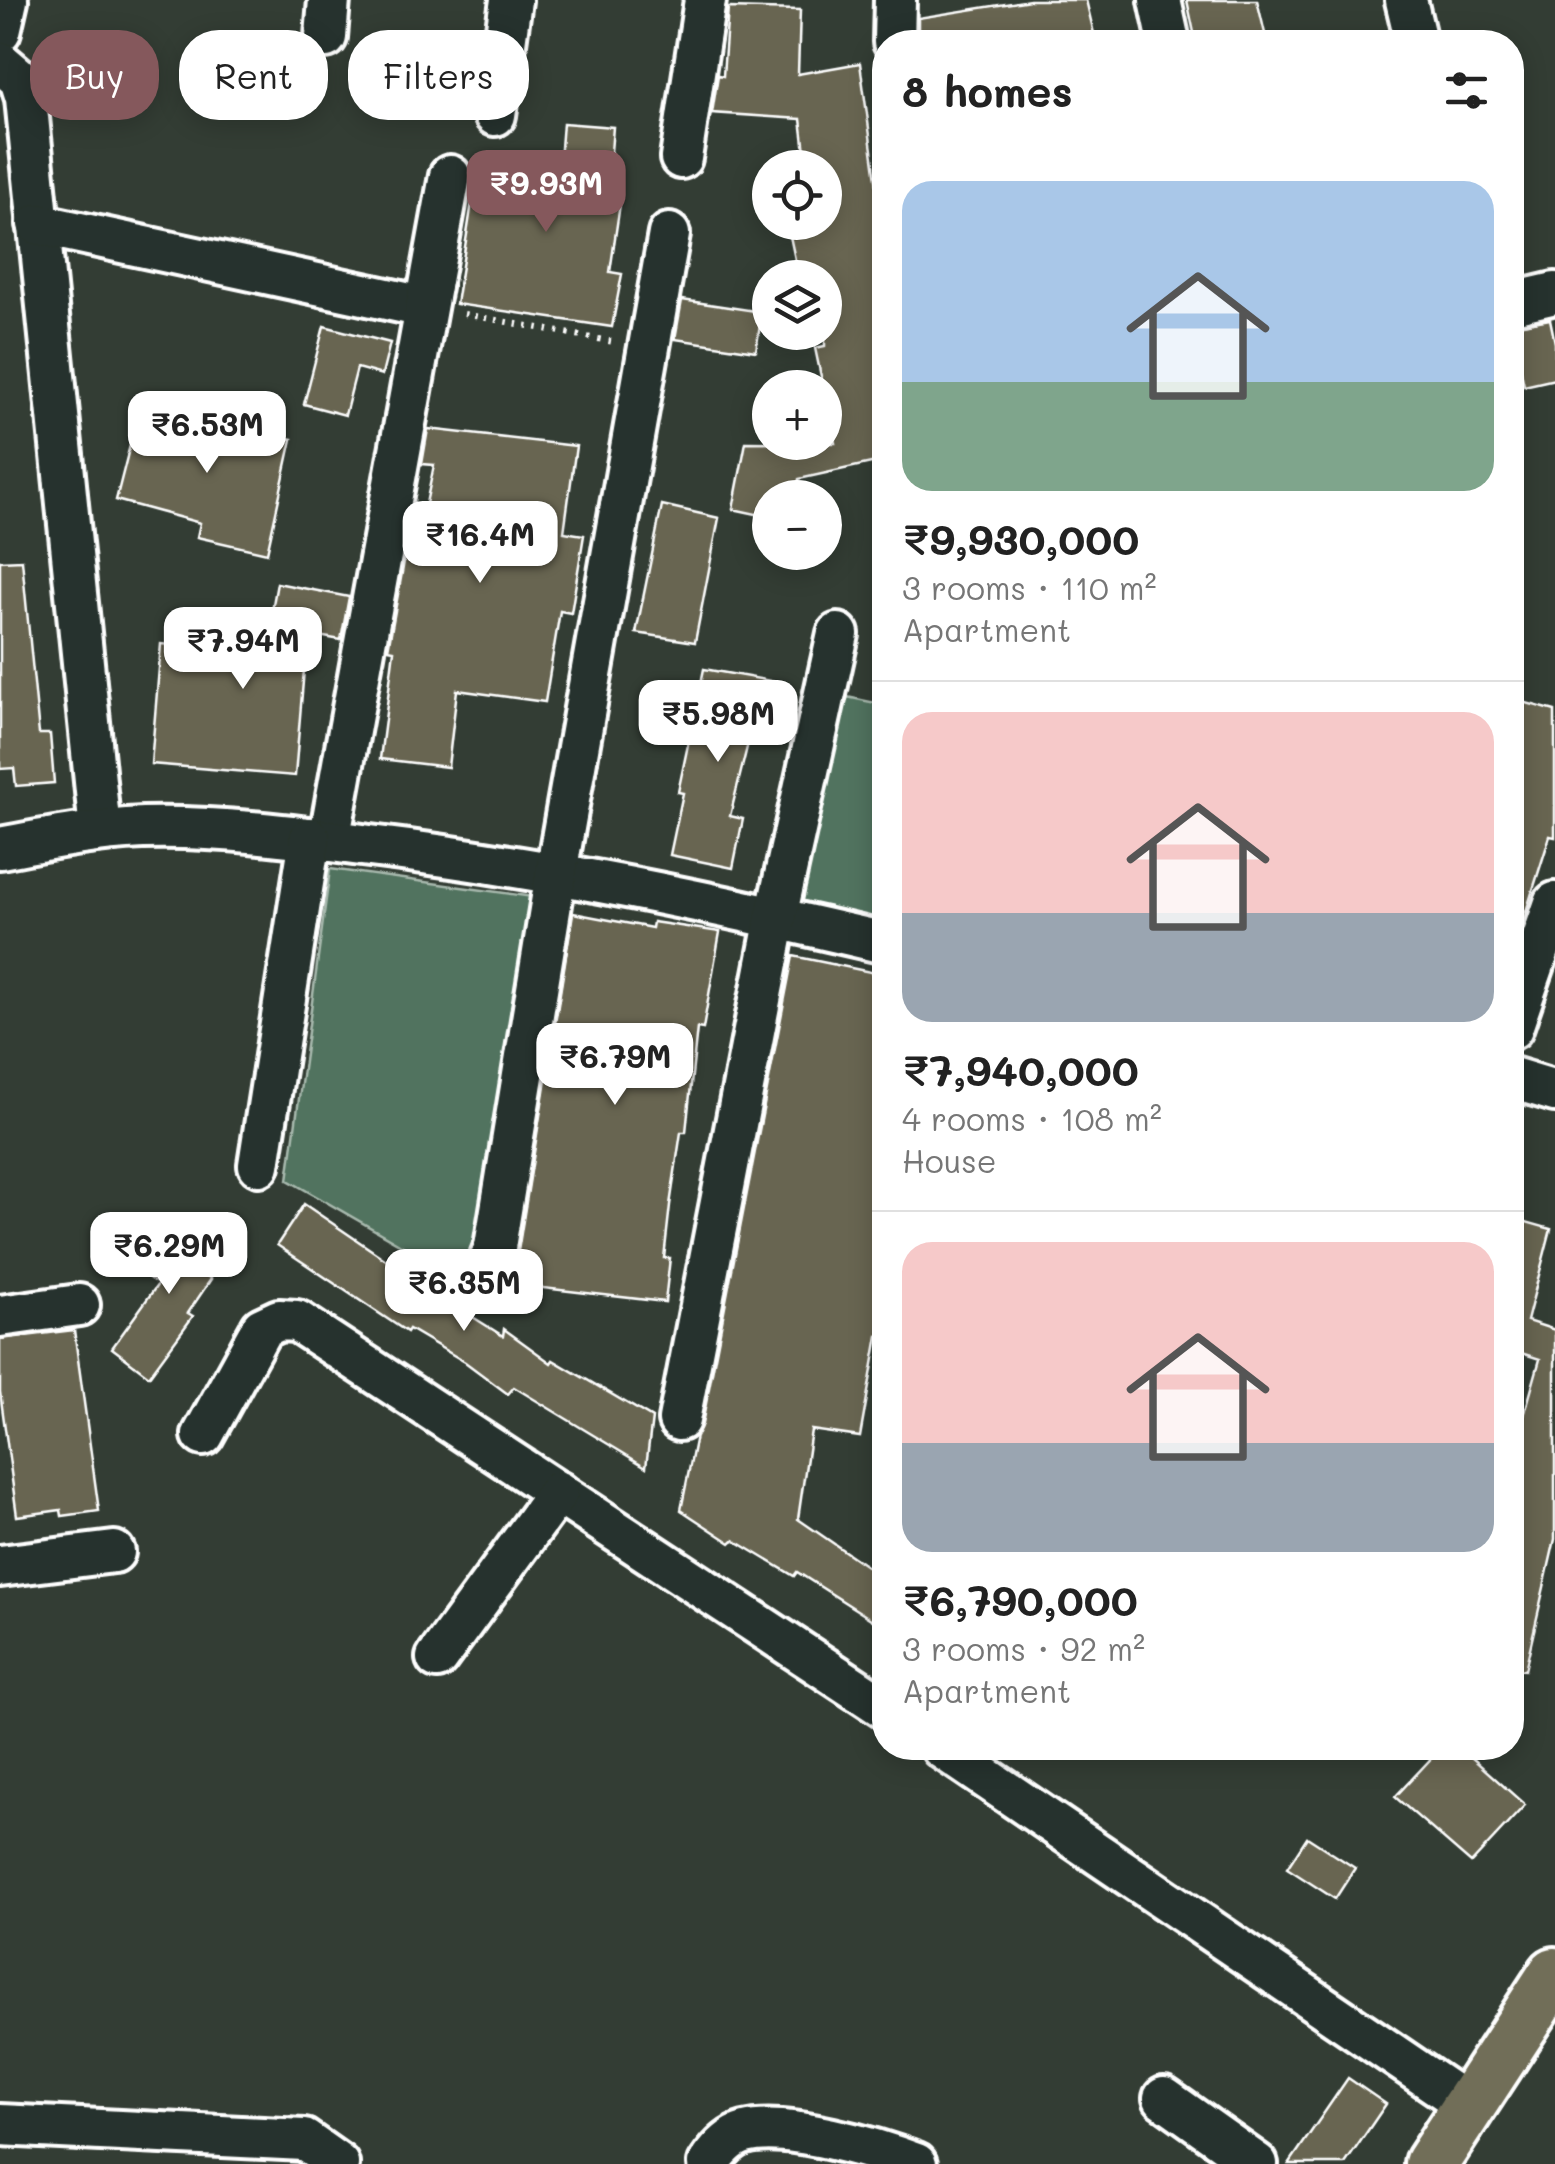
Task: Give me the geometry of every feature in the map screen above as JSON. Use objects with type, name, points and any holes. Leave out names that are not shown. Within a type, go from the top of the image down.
[{"type":"main road","points":[[1430,2164],[1555,1975]]},
{"type":"street","points":[[0,31],[7,0]]},
{"type":"street","points":[[507,30],[511,0]]},
{"type":"street","points":[[682,158],[705,0]]},
{"type":"street","points":[[894,30],[895,0]]},
{"type":"street","points":[[1160,0],[1166,30]]},
{"type":"street","points":[[1406,0],[1413,30]]},
{"type":"street","points":[[0,62],[20,79],[26,98],[100,831]]},
{"type":"street","points":[[260,1166],[450,176]]},
{"type":"street","points":[[38,224],[424,307]]},
{"type":"street","points":[[480,1287],[496,1247],[556,873],[668,234]]},
{"type":"street","points":[[1524,301],[1555,293]]},
{"type":"street","points":[[679,1420],[776,918],[838,634]]},
{"type":"street","points":[[0,848],[100,831],[219,830],[320,839],[556,873],[872,940]]},
{"type":"street","points":[[1524,993],[1555,903]]},
{"type":"street","points":[[1524,1082],[1555,1091]]},
{"type":"street","points":[[0,1316],[79,1305]]},
{"type":"street","points":[[203,1435],[262,1328],[279,1320],[297,1320],[872,1699]]},
{"type":"street","points":[[437,1658],[558,1492]]},
{"type":"street","points":[[0,1566],[114,1552]]},
{"type":"street","points":[[960,1760],[1469,2106]]},
{"type":"street","points":[[1164,2098],[1257,2164]]},
{"type":"street","points":[[0,2125],[62,2146],[304,2140],[338,2164]]},
{"type":"street","points":[[709,2164],[718,2150],[744,2134],[790,2134],[872,2148],[916,2164]]},
{"type":"path","points":[[424,307],[648,348]]},
{"type":"green space","points":[[847,697],[872,702],[872,917],[801,901]]},
{"type":"green space","points":[[330,869],[533,897],[477,1256],[408,1249],[288,1180]]},
{"type":"building","points":[[1030,0],[1086,0],[1093,30],[918,30],[918,18]]},
{"type":"building","points":[[1187,0],[1257,0],[1264,30],[1193,30]]},
{"type":"building","points":[[728,8],[800,10],[798,74],[860,63],[872,150],[872,463],[799,480],[752,480],[752,513],[733,509],[746,442],[752,442],[752,460],[842,460],[842,370],[820,370],[815,350],[842,350],[842,260],[795,260],[791,240],[842,240],[842,150],[805,150],[801,119],[712,113],[718,75],[723,76]]},
{"type":"building","points":[[563,123],[613,127],[607,202],[620,204],[610,272],[622,274],[612,327],[456,304],[479,158],[559,173]]},
{"type":"building","points":[[682,300],[752,310],[752,350],[756,351],[675,339]]},
{"type":"building","points":[[1550,319],[1555,379],[1524,386],[1524,324]]},
{"type":"building","points":[[324,326],[390,343],[382,375],[357,368],[345,415],[304,404]]},
{"type":"building","points":[[140,406],[292,439],[267,553],[197,537],[200,523],[116,500]]},
{"type":"building","points":[[428,429],[576,446],[564,532],[584,535],[571,613],[560,611],[545,702],[457,690],[448,767],[380,759],[394,650],[388,649],[405,556],[415,557],[434,465],[422,464]]},
{"type":"building","points":[[662,505],[719,518],[695,642],[636,633]]},
{"type":"building","points":[[22,560],[39,734],[50,734],[54,783],[16,786],[14,768],[0,769],[0,561]]},
{"type":"building","points":[[277,583],[349,597],[341,640],[307,634],[295,776],[151,764],[161,644],[264,653]]},
{"type":"building","points":[[704,669],[776,682],[767,734],[751,731],[730,816],[743,819],[733,868],[670,855],[683,793],[678,792]]},
{"type":"building","points":[[1524,702],[1555,711],[1555,837],[1550,836],[1524,918]]},
{"type":"building","points":[[573,913],[652,928],[653,922],[720,932],[703,1029],[697,1028],[686,1132],[681,1132],[670,1205],[664,1258],[670,1258],[665,1302],[508,1284],[518,1251]]},
{"type":"building","points":[[793,956],[872,972],[872,1370],[860,1437],[811,1430],[798,1519],[872,1570],[872,1620],[797,1572],[794,1576],[734,1540],[731,1543],[681,1510],[702,1424]]},
{"type":"building","points":[[304,1204],[503,1336],[504,1329],[551,1363],[553,1360],[652,1418],[646,1467],[514,1387],[508,1394],[465,1362],[409,1329],[407,1332],[277,1245]]},
{"type":"building","points":[[188,1216],[221,1239],[200,1271],[211,1279],[188,1313],[193,1316],[149,1376],[112,1348],[158,1284],[147,1277]]},
{"type":"building","points":[[1524,1221],[1551,1229],[1527,1321],[1555,1330],[1555,1539],[1525,1670],[1524,1416],[1540,1359],[1524,1354]]},
{"type":"building","points":[[74,1330],[99,1511],[62,1516],[61,1510],[17,1516],[0,1392],[0,1339]]},
{"type":"building","points":[[1430,1760],[1474,1760],[1525,1805],[1471,1863],[1395,1797]]},
{"type":"building","points":[[1307,1837],[1355,1868],[1335,1899],[1287,1868]]},
{"type":"building","points":[[1348,2078],[1386,2104],[1345,2164],[1289,2164]]}]
